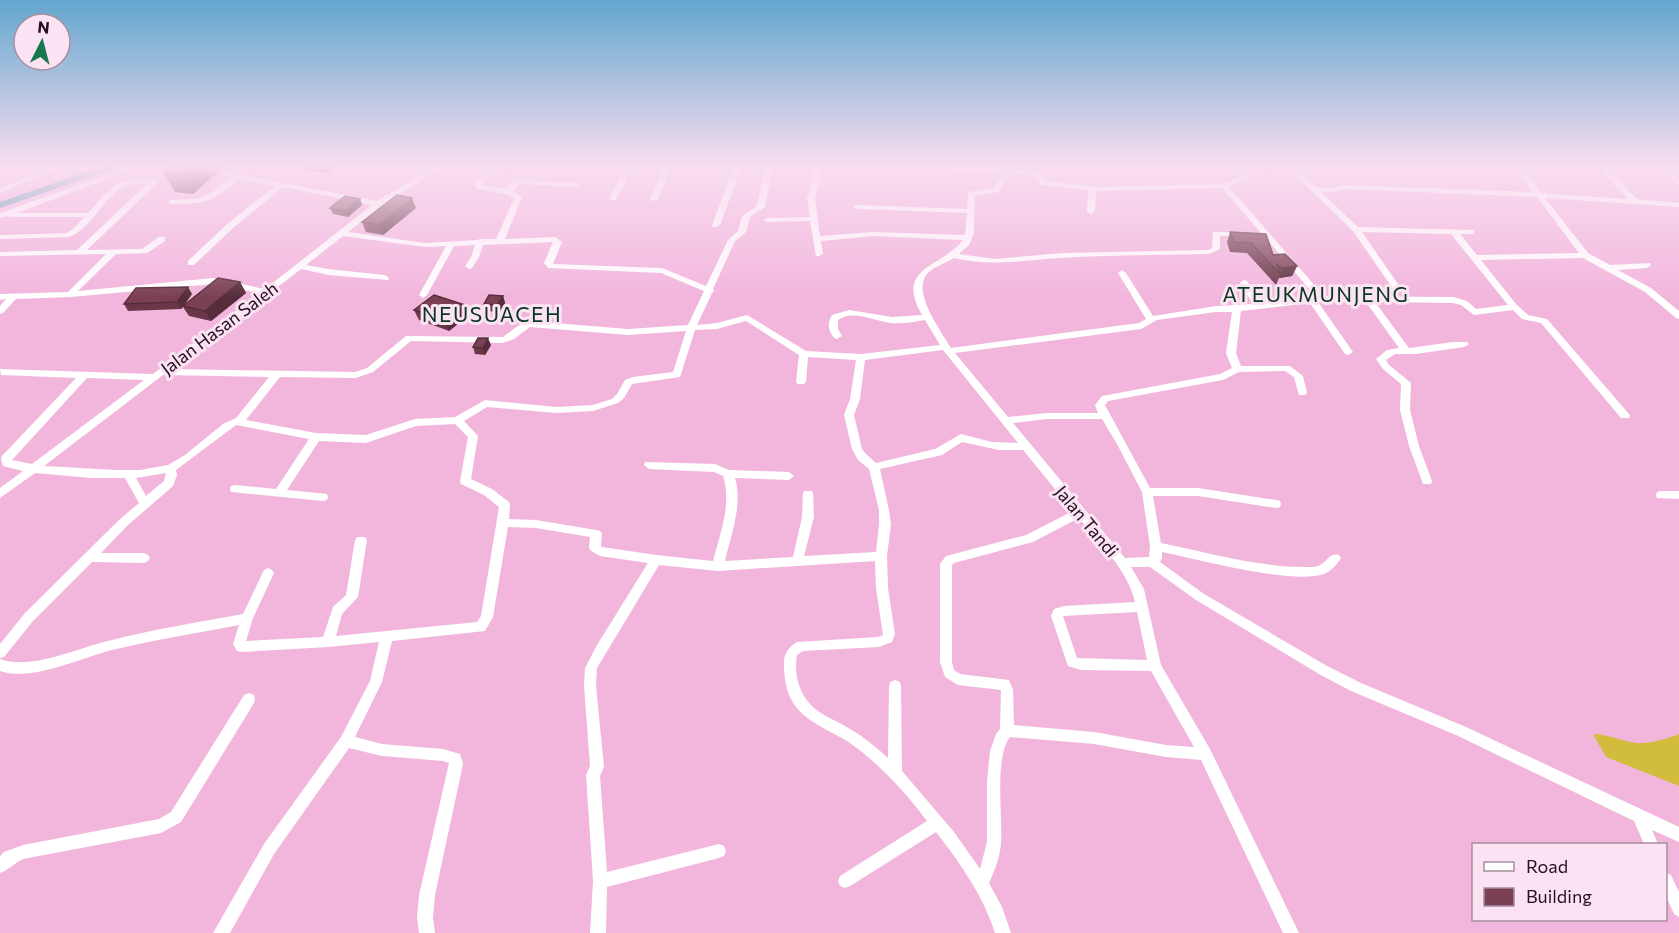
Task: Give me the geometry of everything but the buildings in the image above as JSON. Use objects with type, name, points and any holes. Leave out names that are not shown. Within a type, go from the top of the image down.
[{"type":"street","points":[[1,215],[16,210]]},
{"type":"street","points":[[0,237],[69,235],[79,228],[95,210]]},
{"type":"street","points":[[80,252],[124,210]]},
{"type":"street","points":[[191,263],[250,210]]},
{"type":"street","name":"Jalan Hasan Saleh","points":[[0,494],[267,292],[371,210]]},
{"type":"street","points":[[500,240],[513,210]]},
{"type":"street","points":[[716,225],[722,210]]},
{"type":"street","points":[[84,375],[6,459],[7,464],[87,475],[171,469],[230,423],[240,420],[316,437],[366,439],[415,423],[458,420],[485,403],[573,411],[593,408],[619,398],[628,382],[633,380],[677,375],[691,328],[732,240],[742,232],[743,220],[757,210]]},
{"type":"street","points":[[814,210],[819,254]]},
{"type":"street","points":[[819,239],[874,234],[968,238],[969,211],[928,210]]},
{"type":"street","points":[[1245,210],[1318,300],[1348,352]]},
{"type":"street","points":[[1336,210],[1356,229],[1396,287]]},
{"type":"street","points":[[1549,210],[1585,255],[1648,290],[1679,316]]},
{"type":"street","points":[[1,215],[89,215]]},
{"type":"street","points":[[767,220],[815,219]]},
{"type":"street","points":[[1356,229],[1471,232]]},
{"type":"street","points":[[1453,231],[1514,306],[1525,317],[1544,321],[1625,416]]},
{"type":"street","points":[[340,234],[407,244],[555,239],[558,242],[549,263],[551,266],[662,271],[710,291]]},
{"type":"street","points":[[953,255],[979,262],[1002,263],[1061,255],[1209,252],[1216,249],[1216,234],[1267,235]]},
{"type":"street","name":"Jalan Tandi","points":[[968,238],[964,246],[953,255],[921,276],[919,294],[927,317],[946,349],[1122,563],[1138,589],[1155,666],[1205,754],[1291,933]]},
{"type":"street","points":[[0,254],[146,251],[162,239]]},
{"type":"street","points":[[469,266],[476,256],[480,241]]},
{"type":"street","points":[[423,295],[451,244]]},
{"type":"street","points":[[71,294],[113,252]]},
{"type":"street","points":[[1476,258],[1585,255]]},
{"type":"street","points":[[1607,268],[1647,265]]},
{"type":"street","points":[[300,266],[327,272],[385,278]]},
{"type":"street","points":[[1122,273],[1151,320]]},
{"type":"street","points":[[0,297],[71,294],[213,281],[267,292]]},
{"type":"street","points":[[1244,283],[1259,307]]},
{"type":"street","points":[[0,311],[14,296]]},
{"type":"street","points":[[1369,299],[1405,349]]},
{"type":"street","points":[[1,372],[84,375],[356,375],[370,370],[409,338],[503,340],[512,338],[524,325],[529,324],[610,332],[691,328],[750,319],[804,354],[861,357],[1141,326],[1151,320],[1216,309],[1237,309],[1318,300],[1454,300],[1464,303],[1474,312],[1514,306]]},
{"type":"street","points":[[1237,309],[1232,353],[1237,369]]},
{"type":"street","points":[[837,336],[833,325],[835,317],[840,314],[858,313],[893,320],[927,317]]},
{"type":"street","points":[[1427,482],[1414,446],[1405,410],[1406,383],[1386,367],[1381,359],[1405,349],[1419,351],[1439,346],[1464,344]]},
{"type":"street","points":[[801,382],[804,354]]},
{"type":"street","points":[[861,357],[855,399],[849,415],[857,449],[862,457],[874,467],[885,524],[881,556],[888,638],[879,642],[801,646],[792,652],[790,666],[795,691],[810,714],[873,752],[895,773],[982,882],[1002,929]]},
{"type":"street","points":[[1152,562],[1156,558],[1156,546],[1147,492],[1100,405],[1105,398],[1223,377],[1237,369],[1287,368],[1298,376],[1302,393]]},
{"type":"street","points":[[240,420],[276,375]]},
{"type":"street","points":[[1004,421],[1034,416],[1105,416]]},
{"type":"street","points":[[268,573],[247,618],[239,644],[241,647],[328,642],[480,627],[487,617],[505,505],[488,492],[465,481],[473,436],[458,420]]},
{"type":"street","points":[[279,493],[316,437]]},
{"type":"street","points":[[874,467],[938,452],[960,438],[994,447],[1025,446]]},
{"type":"street","points":[[649,465],[715,468],[728,474],[789,476]]},
{"type":"street","points":[[0,653],[28,617],[169,483],[172,475],[171,469]]},
{"type":"street","points":[[128,473],[145,504]]},
{"type":"street","points":[[718,566],[731,503],[732,489],[728,474]]},
{"type":"street","points":[[235,489],[323,497]]},
{"type":"street","points":[[1147,492],[1198,492],[1276,504]]},
{"type":"street","points":[[797,562],[808,517],[808,494]]},
{"type":"street","points":[[1662,495],[1679,495]]},
{"type":"street","points":[[1007,731],[1007,690],[1004,684],[958,679],[949,673],[946,662],[946,564],[950,559],[1029,539],[1080,512]]},
{"type":"street","points":[[503,523],[537,524],[596,534],[596,548],[600,551],[656,560],[718,566],[881,556]]},
{"type":"street","points":[[328,642],[337,611],[352,597],[360,540]]},
{"type":"street","points":[[1156,546],[1278,570],[1316,571],[1324,569],[1335,558]]},
{"type":"street","points":[[89,557],[144,558]]},
{"type":"street","points":[[598,933],[600,881],[593,775],[597,766],[590,686],[591,668],[656,560]]},
{"type":"street","points":[[1122,563],[1152,562],[1200,597],[1323,670],[1356,687],[1461,731],[1679,835]]},
{"type":"street","points":[[1143,608],[1064,611],[1058,613],[1057,616],[1072,662],[1155,666]]},
{"type":"street","points":[[0,665],[8,668],[34,667],[111,645],[247,618]]},
{"type":"street","points":[[220,933],[269,849],[346,741],[376,682],[387,636]]},
{"type":"street","points":[[895,686],[895,773]]},
{"type":"street","points":[[0,866],[9,857],[23,852],[160,826],[176,817],[249,699]]},
{"type":"street","points":[[982,882],[990,864],[994,842],[995,763],[999,742],[1007,731],[1094,738],[1166,751],[1205,754]]},
{"type":"street","points":[[346,741],[382,750],[443,755],[454,759],[456,764],[427,895],[425,918],[427,933]]},
{"type":"street","points":[[1639,815],[1651,843]]},
{"type":"street","points":[[845,881],[937,823]]},
{"type":"street","points":[[600,881],[719,851]]},
{"type":"street","points":[[1667,884],[1679,909]]},
{"type":"shaded area","points":[[1593,734],[1641,743],[1658,741],[1679,734],[1679,786],[1606,757]]},
{"type":"district","name":"ATEUKMUNJENG","points":[[1316,293]]},
{"type":"district","name":"NEUSUACEH","points":[[492,313]]}]
